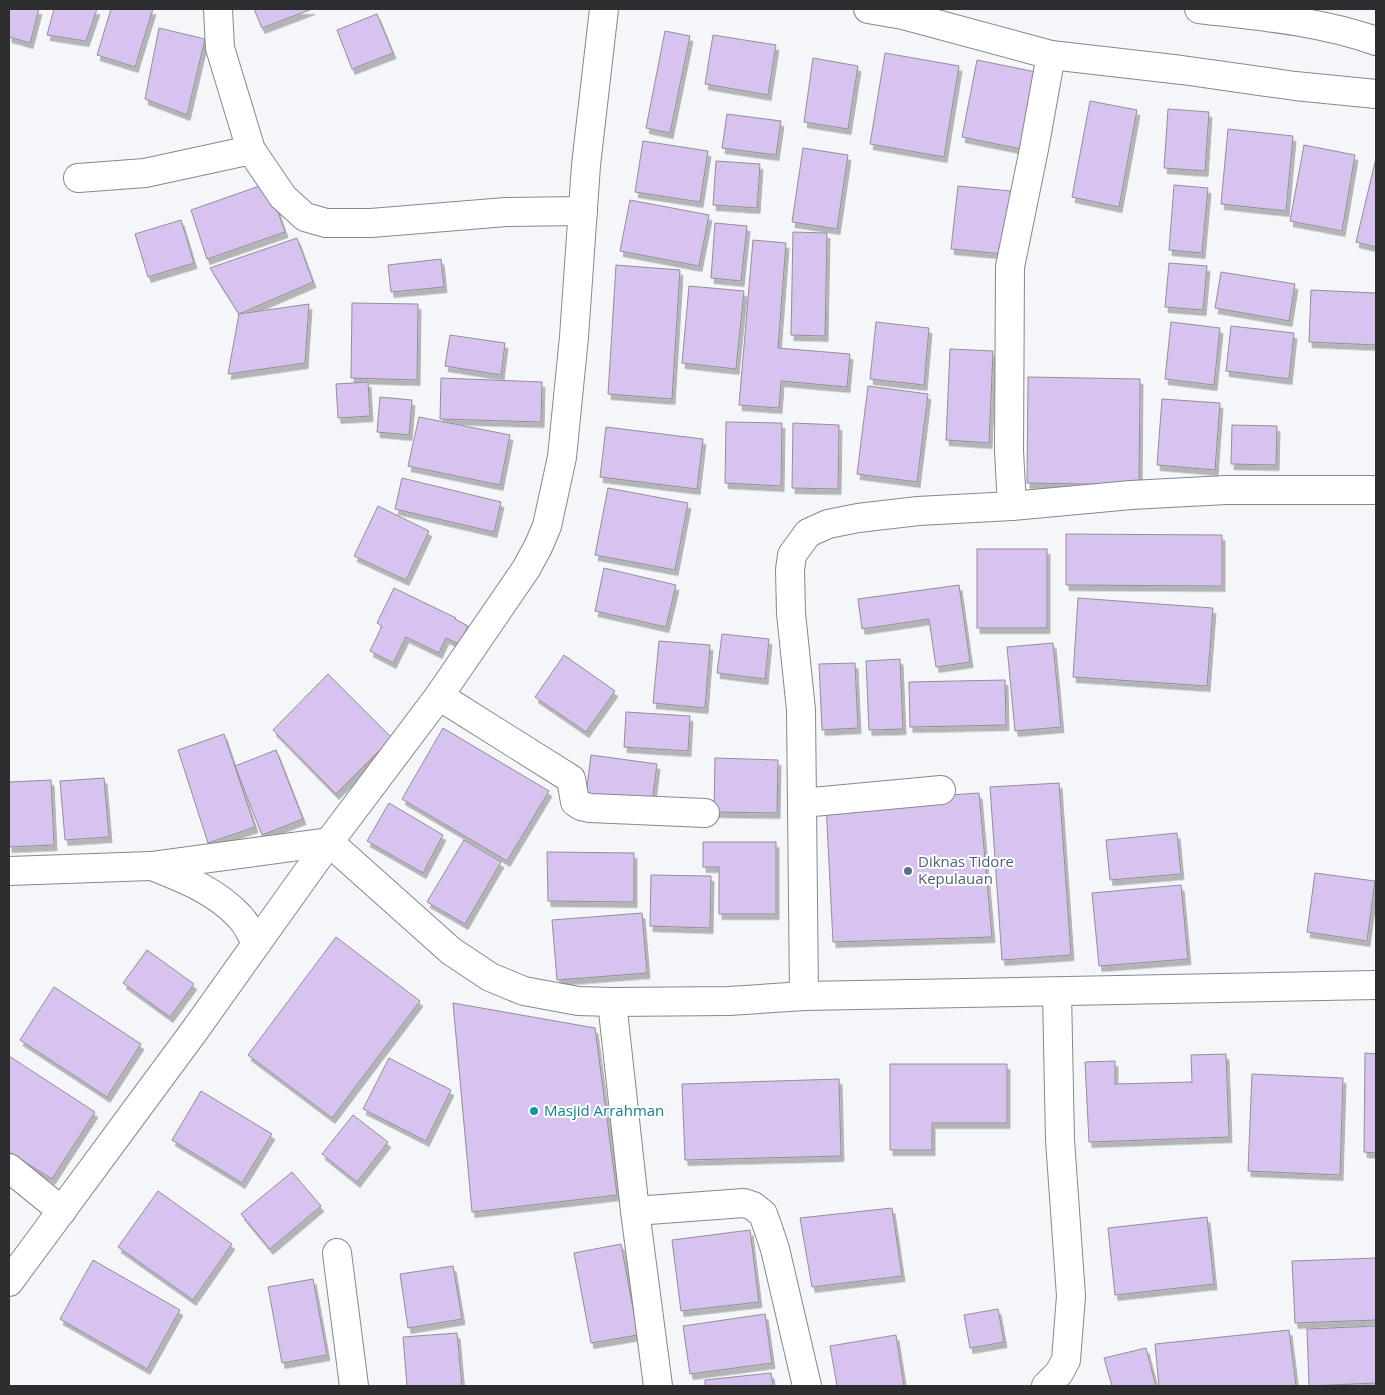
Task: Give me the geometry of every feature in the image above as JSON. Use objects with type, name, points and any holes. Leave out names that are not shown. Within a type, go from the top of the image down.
[{"type":"street","points":[[218,9],[220,48],[251,150],[283,198],[305,216],[326,222],[371,223],[506,212],[583,211]]},
{"type":"street","points":[[9,1282],[329,842],[439,696],[526,569],[538,547],[547,526],[562,457],[583,211],[604,9]]},
{"type":"street","points":[[868,9],[904,12],[1051,55],[1182,70],[1296,86],[1376,94]]},
{"type":"street","points":[[1199,9],[1290,19],[1376,41]]},
{"type":"street","points":[[1012,506],[1009,451],[1010,267],[1051,55]]},
{"type":"street","points":[[78,178],[145,173],[251,150]]},
{"type":"street","points":[[804,996],[801,710],[791,613],[790,570],[792,555],[808,533],[828,524],[858,518],[918,511],[1226,490],[1376,490]]},
{"type":"street","points":[[439,696],[566,775],[571,779],[575,802],[580,806],[705,813]]},
{"type":"street","points":[[802,803],[941,790]]},
{"type":"street","points":[[9,871],[151,866],[329,842],[451,951],[490,976],[524,991],[578,1001],[729,1001],[804,996],[1376,985]]},
{"type":"street","points":[[151,866],[208,890],[241,918],[257,943]]},
{"type":"street","points":[[1046,1386],[1059,1372],[1066,1360],[1071,1296],[1060,1140],[1057,992]]},
{"type":"street","points":[[612,1002],[635,1211],[658,1386]]},
{"type":"street","points":[[9,1168],[62,1211]]},
{"type":"street","points":[[635,1211],[744,1203],[753,1206],[763,1214],[775,1249],[807,1386]]},
{"type":"street","points":[[337,1253],[354,1386]]},
{"type":"building","points":[[9,9],[39,9],[30,43],[9,37]]},
{"type":"building","points":[[54,9],[97,9],[86,41],[47,35]]},
{"type":"building","points":[[111,9],[153,9],[135,67],[97,55]]},
{"type":"building","points":[[254,9],[312,9],[262,28]]},
{"type":"building","points":[[377,14],[393,53],[352,69],[337,30]]},
{"type":"building","points":[[159,28],[205,39],[187,115],[145,99]]},
{"type":"building","points":[[665,31],[690,36],[670,133],[646,128]]},
{"type":"building","points":[[713,35],[776,45],[768,95],[705,84]]},
{"type":"building","points":[[885,53],[959,66],[944,157],[870,144]]},
{"type":"building","points":[[813,58],[858,66],[848,129],[804,122]]},
{"type":"building","points":[[977,60],[1036,72],[1021,149],[962,137]]},
{"type":"building","points":[[1090,101],[1137,110],[1119,207],[1072,197]]},
{"type":"building","points":[[1168,109],[1209,112],[1205,171],[1164,168]]},
{"type":"building","points":[[727,114],[781,121],[776,155],[722,148]]},
{"type":"building","points":[[1228,129],[1293,136],[1286,211],[1221,204]]},
{"type":"building","points":[[643,141],[708,151],[700,202],[635,192]]},
{"type":"building","points":[[1304,145],[1355,155],[1342,231],[1290,221]]},
{"type":"building","points":[[803,148],[848,155],[837,229],[792,222]]},
{"type":"building","points":[[1376,158],[1376,247],[1356,242]]},
{"type":"building","points":[[716,161],[760,164],[757,208],[713,205]]},
{"type":"building","points":[[268,183],[285,232],[207,259],[191,210]]},
{"type":"building","points":[[1174,185],[1208,188],[1202,253],[1169,250]]},
{"type":"building","points":[[958,186],[1011,191],[1004,254],[951,249]]},
{"type":"building","points":[[630,200],[709,215],[699,266],[620,251]]},
{"type":"building","points":[[181,220],[194,263],[148,277],[135,234]]},
{"type":"building","points":[[715,223],[747,226],[741,281],[711,278]]},
{"type":"building","points":[[793,232],[827,233],[825,336],[791,335]]},
{"type":"building","points":[[297,238],[313,282],[239,314],[210,268]]},
{"type":"building","points":[[753,240],[786,243],[778,348],[850,354],[847,387],[781,381],[779,408],[739,405]]},
{"type":"building","points":[[441,259],[444,287],[391,292],[388,265]]},
{"type":"building","points":[[1169,263],[1207,266],[1203,310],[1165,307]]},
{"type":"building","points":[[616,265],[680,270],[672,399],[608,394]]},
{"type":"building","points":[[1221,272],[1295,284],[1289,321],[1215,308]]},
{"type":"building","points":[[689,286],[744,291],[736,369],[682,363]]},
{"type":"building","points":[[1311,290],[1376,293],[1376,345],[1309,342]]},
{"type":"building","points":[[352,303],[418,304],[417,380],[351,378]]},
{"type":"building","points":[[309,304],[305,363],[228,374],[239,314]]},
{"type":"building","points":[[876,322],[929,328],[924,385],[870,379]]},
{"type":"building","points":[[1171,322],[1220,328],[1214,385],[1165,379]]},
{"type":"building","points":[[1231,326],[1294,333],[1289,379],[1226,371]]},
{"type":"building","points":[[450,335],[505,343],[501,375],[445,366]]},
{"type":"building","points":[[950,349],[993,351],[989,443],[946,440]]},
{"type":"building","points":[[1028,377],[1140,379],[1139,485],[1027,483]]},
{"type":"building","points":[[441,378],[542,382],[541,422],[440,419]]},
{"type":"building","points":[[368,382],[370,416],[338,418],[336,384]]},
{"type":"building","points":[[868,386],[928,394],[917,482],[857,474]]},
{"type":"building","points":[[380,397],[412,400],[409,435],[377,432]]},
{"type":"building","points":[[1162,399],[1220,403],[1215,470],[1157,465]]},
{"type":"building","points":[[419,417],[510,435],[500,485],[408,466]]},
{"type":"building","points":[[726,422],[782,423],[781,486],[725,483]]},
{"type":"building","points":[[793,423],[839,425],[838,489],[792,488]]},
{"type":"building","points":[[1232,425],[1277,426],[1276,465],[1231,464]]},
{"type":"building","points":[[606,427],[703,439],[697,489],[600,477]]},
{"type":"building","points":[[402,478],[501,502],[494,532],[395,509]]},
{"type":"building","points":[[608,488],[688,503],[675,570],[595,555]]},
{"type":"building","points":[[378,506],[429,531],[406,580],[354,556]]},
{"type":"building","points":[[1066,534],[1222,535],[1222,586],[1066,585]]},
{"type":"building","points":[[977,549],[1047,549],[1047,628],[977,628]]},
{"type":"building","points":[[604,568],[676,585],[666,627],[595,611]]},
{"type":"building","points":[[959,585],[970,662],[936,667],[929,619],[862,629],[858,599]]},
{"type":"building","points":[[394,588],[456,618],[468,626],[459,644],[446,638],[439,653],[406,637],[393,663],[370,651],[382,626],[377,623]]},
{"type":"building","points":[[1078,598],[1213,608],[1207,686],[1073,677]]},
{"type":"building","points":[[722,634],[769,639],[765,679],[717,673]]},
{"type":"building","points":[[659,641],[710,645],[705,708],[653,703]]},
{"type":"building","points":[[1053,643],[1061,727],[1015,731],[1007,647]]},
{"type":"building","points":[[564,655],[615,691],[586,732],[535,697]]},
{"type":"building","points":[[900,659],[903,729],[869,730],[866,661]]},
{"type":"building","points":[[855,663],[858,728],[822,730],[819,664]]},
{"type":"building","points":[[328,674],[392,738],[336,794],[273,730]]},
{"type":"building","points":[[1005,680],[1006,725],[910,727],[909,682]]},
{"type":"building","points":[[626,712],[690,716],[688,751],[624,747]]},
{"type":"building","points":[[443,728],[549,791],[507,861],[402,799]]},
{"type":"building","points":[[224,734],[255,827],[208,843],[178,750]]},
{"type":"building","points":[[276,750],[303,819],[262,835],[235,766]]},
{"type":"building","points":[[591,755],[657,764],[652,803],[586,794]]},
{"type":"building","points":[[715,758],[778,760],[777,813],[714,812]]},
{"type":"building","points":[[104,778],[109,837],[65,840],[60,781]]},
{"type":"building","points":[[51,780],[54,845],[9,847],[9,782]]},
{"type":"building","points":[[1059,783],[1071,955],[1002,960],[990,787]]},
{"type":"building","name":"Diknas Tidore Kepulauan","points":[[979,793],[992,937],[833,942],[826,804]]},
{"type":"building","points":[[389,803],[443,835],[423,873],[367,841]]},
{"type":"building","points":[[1177,833],[1181,874],[1110,880],[1106,840]]},
{"type":"building","points":[[464,840],[501,862],[465,924],[427,902]]},
{"type":"building","points":[[703,842],[776,842],[776,914],[719,914],[719,867],[703,867]]},
{"type":"building","points":[[547,852],[634,853],[634,902],[548,901]]},
{"type":"building","points":[[1315,873],[1375,881],[1367,941],[1307,932]]},
{"type":"building","points":[[651,875],[711,876],[710,928],[650,926]]},
{"type":"building","points":[[1181,885],[1188,959],[1099,966],[1092,893]]},
{"type":"building","points":[[642,913],[647,973],[557,980],[552,920]]},
{"type":"building","points":[[336,937],[420,1001],[332,1118],[248,1055]]},
{"type":"building","points":[[147,950],[194,984],[170,1017],[123,983]]},
{"type":"building","points":[[54,987],[141,1044],[107,1097],[20,1040]]},
{"type":"building","name":"Masjid Arrahman","points":[[453,1003],[595,1028],[617,1195],[472,1212]]},
{"type":"building","points":[[1365,1053],[1376,1054],[1376,1153],[1364,1152]]},
{"type":"building","points":[[1226,1054],[1229,1137],[1089,1142],[1085,1062],[1115,1061],[1115,1084],[1192,1082],[1191,1055]]},
{"type":"building","points":[[9,1056],[95,1112],[52,1179],[9,1152]]},
{"type":"building","points":[[389,1058],[451,1090],[426,1141],[363,1109]]},
{"type":"building","points":[[890,1064],[1007,1064],[1007,1123],[932,1123],[932,1150],[890,1150]]},
{"type":"building","points":[[1252,1074],[1343,1078],[1340,1175],[1248,1171]]},
{"type":"building","points":[[839,1079],[841,1156],[685,1160],[682,1084]]},
{"type":"building","points":[[201,1091],[272,1134],[242,1183],[172,1140]]},
{"type":"building","points":[[353,1115],[388,1142],[357,1182],[322,1154]]},
{"type":"building","points":[[292,1172],[321,1206],[270,1249],[241,1214]]},
{"type":"building","points":[[158,1191],[232,1244],[193,1300],[118,1247]]},
{"type":"building","points":[[892,1208],[902,1276],[812,1287],[800,1218]]},
{"type":"building","points":[[1207,1217],[1214,1284],[1115,1295],[1108,1228]]},
{"type":"building","points":[[750,1230],[759,1302],[681,1311],[672,1240]]},
{"type":"building","points":[[621,1244],[638,1335],[591,1343],[574,1253]]},
{"type":"building","points":[[1376,1258],[1376,1320],[1295,1323],[1292,1261]]},
{"type":"building","points":[[93,1260],[180,1310],[147,1369],[60,1319]]},
{"type":"building","points":[[453,1266],[462,1319],[408,1328],[400,1274]]},
{"type":"building","points":[[313,1279],[327,1355],[282,1363],[268,1287]]},
{"type":"building","points":[[998,1309],[1004,1342],[970,1348],[964,1315]]},
{"type":"building","points":[[765,1314],[772,1363],[690,1374],[683,1326]]},
{"type":"building","points":[[1376,1326],[1376,1383],[1309,1386],[1307,1329]]},
{"type":"building","points":[[1289,1330],[1296,1386],[1159,1386],[1155,1344]]},
{"type":"building","points":[[457,1333],[462,1386],[407,1386],[403,1337]]},
{"type":"building","points":[[896,1335],[904,1386],[837,1386],[830,1346]]},
{"type":"building","points":[[1146,1348],[1156,1386],[1112,1386],[1104,1358]]},
{"type":"building","points":[[771,1373],[773,1386],[705,1386],[705,1380]]},
{"type":"place","name":"Diknas Tidore Kepulauan","points":[[908,871]]},
{"type":"place","name":"Masjid Arrahman","points":[[534,1111]]}]
